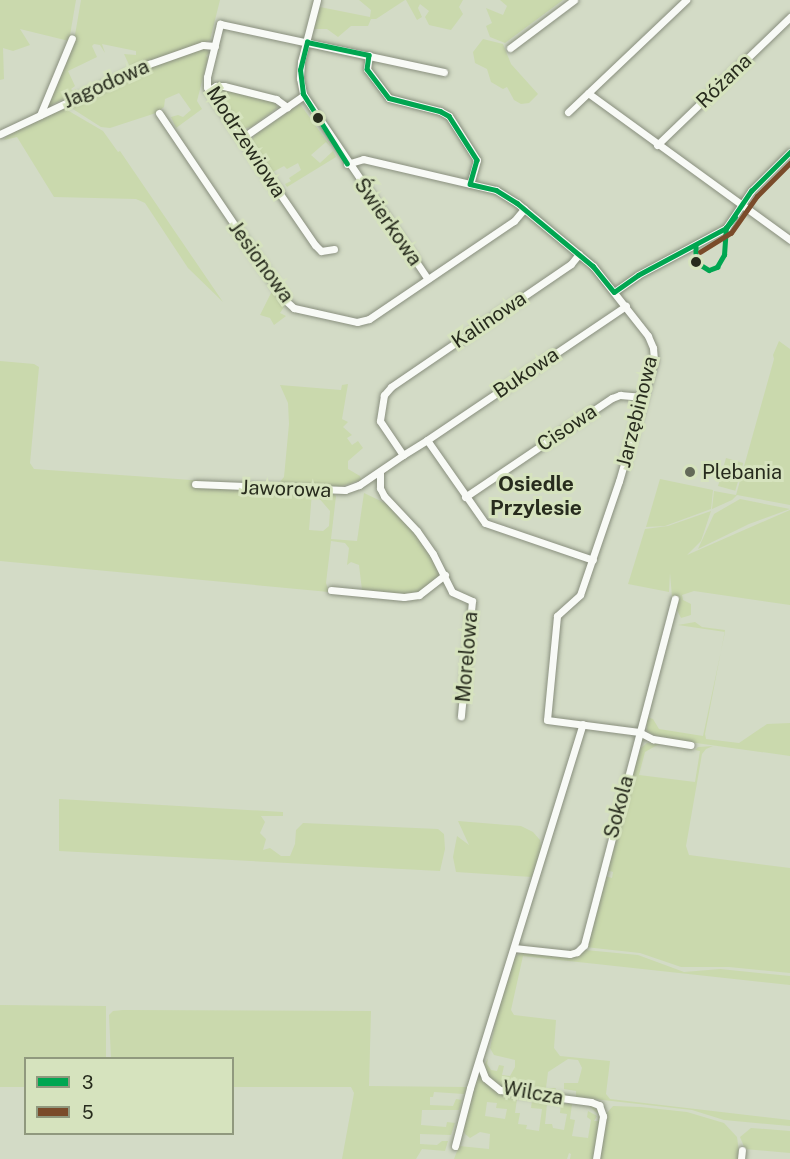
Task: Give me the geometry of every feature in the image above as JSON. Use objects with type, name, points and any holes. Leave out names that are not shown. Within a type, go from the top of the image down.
[{"type":"street","name":"Świerkowa","points":[[317,0],[300,70],[304,95],[347,164],[428,279]]},
{"type":"street","points":[[510,48],[574,0]]},
{"type":"street","points":[[568,112],[686,0]]},
{"type":"street","name":"Różana","points":[[657,145],[790,17]]},
{"type":"street","name":"Modrzewiowa","points":[[334,249],[321,251],[315,245],[209,90],[206,80],[220,24],[444,72]]},
{"type":"street","points":[[40,115],[45,96],[72,38]]},
{"type":"street","name":"Jagodowa","points":[[0,134],[149,64],[203,45],[215,46]]},
{"type":"street","points":[[369,56],[367,69],[389,98],[440,111],[449,116],[477,160],[470,184]]},
{"type":"street","points":[[209,90],[222,86],[276,99],[287,107]]},
{"type":"street","points":[[588,93],[790,240]]},
{"type":"street","points":[[242,138],[304,95]]},
{"type":"street","name":"Jesionowa","points":[[159,113],[285,300],[294,308],[357,322],[369,319],[514,221],[524,209]]},
{"type":"street","points":[[614,292],[638,275],[726,228],[751,191],[790,152]]},
{"type":"street","name":"Jarzębinowa","points":[[347,164],[363,159],[496,190],[524,209],[593,266],[626,306],[653,348],[654,360],[593,560],[580,595],[557,616],[548,720],[583,724]]},
{"type":"street","name":"Kalinowa","points":[[403,455],[380,421],[384,395],[396,384],[571,264],[579,254]]},
{"type":"street","name":"Bukowa","points":[[403,455],[626,306]]},
{"type":"street","name":"Cisowa","points":[[465,496],[612,398],[620,395],[643,397]]},
{"type":"street","points":[[427,440],[485,523],[593,560]]},
{"type":"street","name":"Jaworowa","points":[[195,484],[341,490],[359,485],[403,455]]},
{"type":"street","points":[[331,590],[404,597],[419,595],[445,575],[417,531],[384,496],[380,488],[380,472]]},
{"type":"street","name":"Morelowa","points":[[445,575],[452,592],[472,601],[461,716]]},
{"type":"street","name":"Sokola","points":[[514,949],[566,954],[577,952],[582,948],[675,599]]},
{"type":"street","points":[[455,1146],[583,724],[639,732],[652,739],[691,745]]},
{"type":"street","name":"Wilcza","points":[[479,1061],[484,1078],[500,1090],[591,1102],[600,1107],[603,1119],[597,1159]]},
{"type":"street","points":[[741,1159],[742,1150]]},
{"type":"green space","points":[[0,0],[76,0],[69,41],[20,29],[30,45],[13,51],[3,48],[4,79],[0,80]]},
{"type":"green space","points":[[81,0],[220,0],[210,40],[130,67],[124,54],[136,55],[136,51],[102,44],[105,53],[100,45],[94,44],[92,46],[97,57],[68,71],[75,86],[71,89],[73,91],[76,89],[76,93],[47,107],[75,35]]},
{"type":"green space","points":[[359,0],[405,0],[376,19],[371,19],[368,26],[351,26],[338,37],[327,29],[314,29],[320,7],[370,17],[371,10]]},
{"type":"green space","points":[[406,0],[463,0],[459,7],[463,14],[451,30],[429,25],[425,17],[429,11],[420,4],[418,8],[422,17],[417,20]]},
{"type":"green space","points":[[500,0],[563,0],[505,43],[490,37],[486,26],[492,23],[486,8],[503,15],[507,6]]},
{"type":"green space","points":[[483,39],[503,44],[511,64],[538,94],[529,103],[521,104],[514,100],[507,87],[503,89],[491,82],[487,69],[475,63],[473,52]]},
{"type":"green space","points":[[206,48],[209,53],[206,56],[208,58],[197,101],[202,109],[176,128],[171,117],[178,115],[183,117],[191,110],[179,93],[165,99],[164,107],[156,113],[110,128],[101,127],[65,104],[147,67]]},
{"type":"green space","points":[[223,89],[276,102],[277,108],[251,127],[242,129],[223,105],[224,99],[219,100],[218,96]]},
{"type":"green space","points":[[300,104],[331,147],[326,142],[311,155],[320,163],[333,151],[336,157],[287,187],[285,184],[291,181],[289,178],[301,170],[298,163],[287,169],[284,166],[273,172],[252,140],[255,135]]},
{"type":"green space","points":[[62,107],[103,131],[118,152],[120,151],[223,302],[188,268],[145,203],[136,199],[54,197],[17,137],[4,140],[7,135]]},
{"type":"green space","points":[[272,291],[284,307],[280,313],[286,316],[274,325],[270,318],[260,315]]},
{"type":"green space","points":[[779,341],[790,349],[790,505],[737,495],[732,500],[712,509],[714,491],[736,495],[774,359],[773,355]]},
{"type":"green space","points":[[0,361],[34,364],[39,367],[30,463],[34,469],[264,485],[194,486],[296,490],[301,494],[302,490],[312,492],[309,530],[323,531],[329,526],[330,511],[318,494],[334,494],[336,496],[331,539],[357,541],[364,493],[387,504],[413,531],[438,566],[440,575],[423,591],[404,594],[362,590],[359,565],[351,562],[347,565],[349,548],[345,543],[331,541],[326,583],[329,592],[0,561]]},
{"type":"green space","points":[[348,384],[342,419],[348,422],[343,427],[352,435],[347,438],[352,445],[358,441],[363,448],[348,461],[348,469],[360,476],[361,480],[339,487],[278,484],[284,477],[289,424],[288,403],[280,385],[341,390],[342,385]]},
{"type":"green space","points":[[726,458],[743,463],[735,491],[718,486]]},
{"type":"green space","points":[[660,479],[713,490],[711,509],[665,526],[646,527]]},
{"type":"green space","points":[[740,499],[790,509],[749,524],[698,549],[714,514]]},
{"type":"green space","points":[[790,510],[790,605],[694,591],[682,595],[683,600],[691,604],[691,615],[681,618],[676,608],[676,599],[672,597],[670,573],[669,592],[628,584],[645,529],[668,526],[711,511],[701,541],[687,555]]},
{"type":"green space","points":[[695,622],[702,627],[725,630],[725,632],[678,625]]},
{"type":"green space","points":[[721,652],[705,734],[706,739],[739,743],[767,724],[790,723],[790,756],[689,742],[653,735],[647,731],[647,717],[653,719],[659,729],[703,736]]},
{"type":"green space","points":[[647,743],[659,744],[645,752],[639,775],[695,782],[700,751],[695,750],[698,747],[713,746],[702,754],[686,846],[689,855],[790,868],[790,973],[729,967],[681,967],[640,953],[585,947],[605,876],[612,878],[613,872],[607,870],[631,773],[641,748]]},
{"type":"green space","points":[[59,799],[283,812],[283,816],[261,816],[265,822],[260,833],[266,839],[263,850],[270,848],[281,856],[290,856],[295,844],[296,830],[303,823],[438,829],[444,834],[445,849],[440,871],[59,851]]},
{"type":"green space","points":[[458,821],[521,826],[533,832],[540,840],[542,851],[532,877],[456,872],[453,857],[457,836],[469,845]]},
{"type":"green space","points":[[585,950],[638,955],[684,972],[720,969],[790,976],[790,985],[523,956],[511,1010],[514,1015],[556,1020],[554,1048],[560,1056],[610,1061],[606,1094],[610,1099],[790,1120],[790,1126],[724,1120],[692,1110],[576,1097],[576,1091],[564,1089],[564,1083],[578,1083],[582,1068],[578,1060],[568,1059],[548,1072],[546,1088],[556,1088],[553,1095],[499,1087],[488,1078],[484,1066],[488,1058],[487,1064],[491,1070],[497,1071],[499,1065],[504,1066],[502,1075],[510,1076],[515,1067],[515,1060],[494,1055],[490,1048],[498,1011],[515,957],[522,952],[574,957]]},
{"type":"green space","points":[[0,1005],[106,1006],[106,1057],[24,1057],[24,1087],[0,1087]]},
{"type":"green space","points":[[113,1011],[371,1011],[369,1086],[467,1087],[464,1094],[434,1092],[433,1097],[430,1097],[430,1105],[453,1106],[456,1099],[462,1100],[459,1110],[422,1110],[421,1125],[446,1127],[447,1122],[455,1123],[451,1135],[420,1134],[420,1144],[437,1145],[442,1141],[448,1141],[445,1151],[422,1149],[416,1159],[342,1159],[354,1093],[351,1087],[234,1087],[234,1057],[111,1057],[109,1015]]},
{"type":"green space","points":[[479,1073],[492,1089],[521,1097],[517,1099],[515,1113],[520,1113],[518,1124],[527,1125],[526,1129],[539,1131],[542,1109],[531,1108],[532,1100],[547,1104],[545,1124],[552,1124],[553,1128],[564,1130],[567,1114],[560,1113],[561,1103],[572,1104],[570,1119],[575,1120],[572,1136],[588,1138],[591,1120],[587,1117],[588,1111],[597,1116],[594,1121],[598,1121],[599,1115],[589,1106],[589,1103],[596,1106],[601,1114],[594,1159],[570,1159],[571,1154],[569,1153],[567,1159],[454,1159],[459,1146],[489,1149],[490,1134],[480,1132],[470,1138],[463,1129]],"holes":[[[487,1102],[497,1103],[496,1108],[507,1109],[505,1119],[485,1116]]]},
{"type":"green space","points":[[613,1106],[687,1112],[724,1123],[737,1137],[740,1159],[599,1159],[605,1115]]},
{"type":"green space","points":[[751,1128],[790,1131],[790,1153],[745,1149],[740,1137]]},
{"type":"transit line","name":"3","points":[[347,164],[303,94],[300,70],[307,42],[369,55],[367,69],[389,98],[440,111],[449,116],[477,160],[470,184],[496,190],[517,203],[593,266],[614,292],[638,275],[726,228],[751,191],[790,152]]},
{"type":"transit line","name":"5","points":[[700,252],[731,233],[757,196],[790,163]]},
{"type":"transit line","name":"3","points":[[696,245],[696,262],[709,270],[717,267],[724,255],[726,228],[735,217]]},
{"type":"place","name":"Plebania","points":[[690,472]]},
{"type":"district","name":"Osiedle Przylesie","points":[[536,496]]}]
